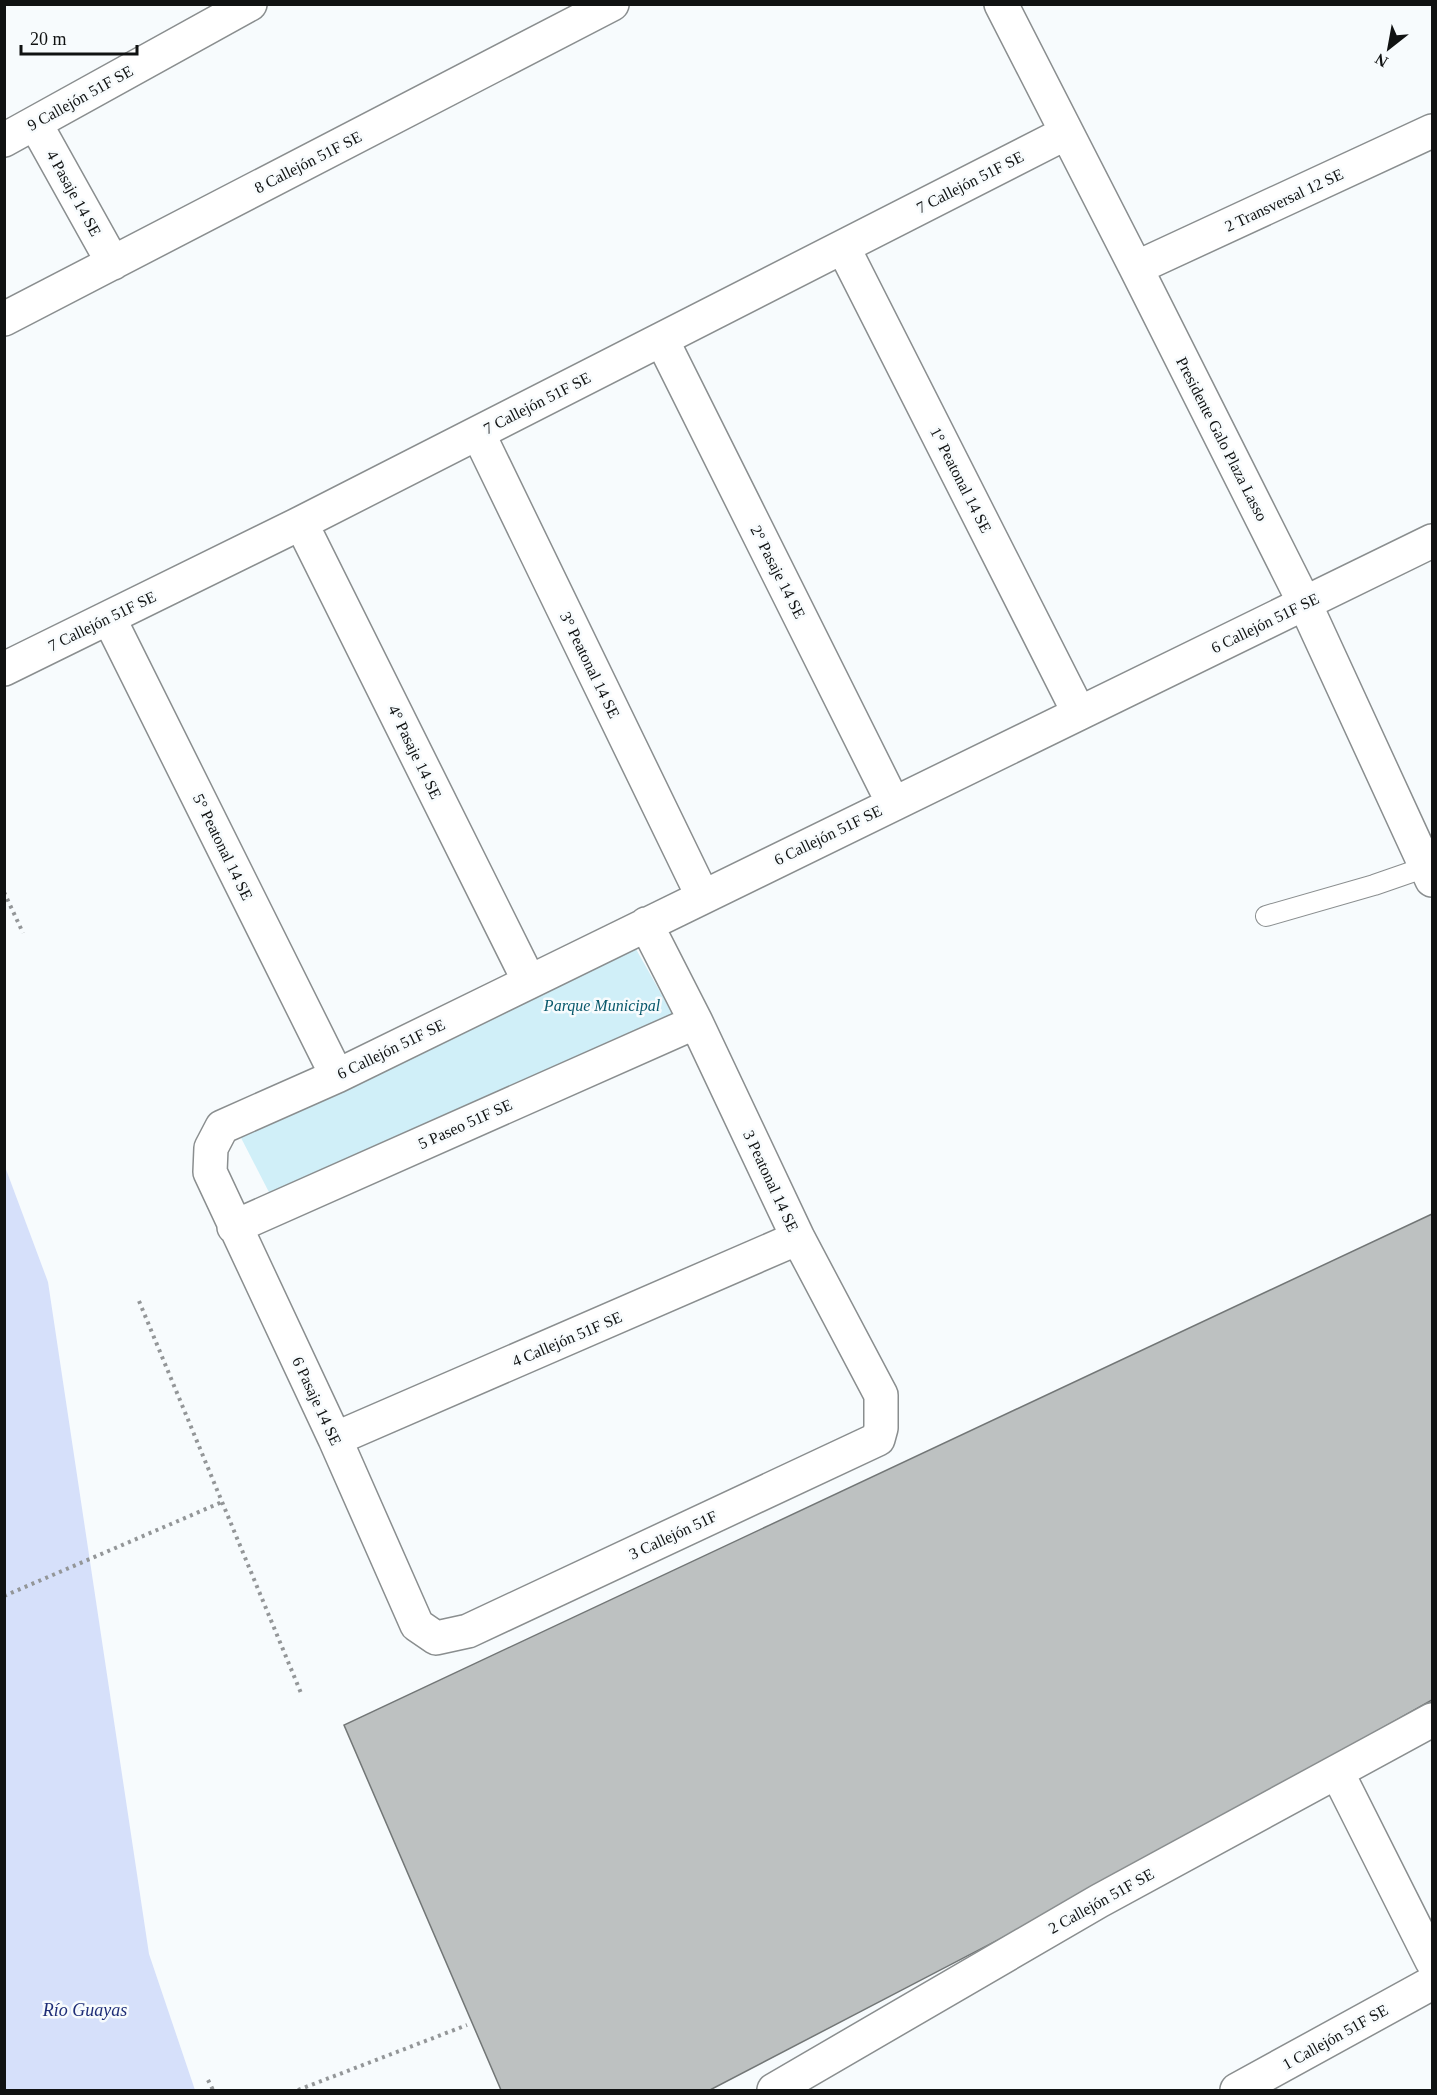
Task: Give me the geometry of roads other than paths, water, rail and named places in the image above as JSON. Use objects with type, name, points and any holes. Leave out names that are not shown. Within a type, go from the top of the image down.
[{"type":"street","name":"9 Callejón 51F SE","points":[[4,140],[250,4]]},
{"type":"street","name":"8 Callejón 51F SE","points":[[4,319],[612,4]]},
{"type":"street","name":"Presidente Galo Plaza Lasso","points":[[1012,8],[1066,132],[1305,604],[1428,865]]},
{"type":"street","name":"4 Pasaje 14 SE","points":[[35,123],[113,263]]},
{"type":"street","name":"2 Transversal 12 SE","points":[[1136,268],[1432,131]]},
{"type":"street","name":"7 Callejón 51F SE","points":[[4,669],[301,523],[1066,132]]},
{"type":"street","name":"1° Peatonal 14 SE","points":[[843,247],[1079,712]]},
{"type":"street","name":"2° Pasaje 14 SE","points":[[662,340],[893,803]]},
{"type":"street","name":"3° Peatonal 14 SE","points":[[478,433],[703,897]]},
{"type":"street","name":"4° Pasaje 14 SE","points":[[301,523],[529,981]]},
{"type":"street","name":"6 Callejón 51F SE","points":[[222,1127],[337,1076],[1079,712],[1432,542]]},
{"type":"street","name":"5° Peatonal 14 SE","points":[[109,618],[337,1076]]},
{"type":"street","name":"3 Peatonal 14 SE","points":[[646,924],[696,1022],[798,1239],[881,1395],[881,1428],[878,1439]]},
{"type":"street","name":"5 Paseo 51F SE","points":[[234,1227],[696,1022]]},
{"type":"street","name":"6 Pasaje 14 SE","points":[[222,1127],[211,1148],[210,1172],[335,1439],[417,1624],[436,1638],[468,1631]]},
{"type":"street","name":"4 Callejón 51F SE","points":[[335,1439],[798,1239]]},
{"type":"street","name":"3 Callejón 51F","points":[[468,1631],[878,1439]]},
{"type":"street","name":"2 Callejón 51F SE","points":[[774,2091],[819,2079],[1099,1901],[1432,1720]]},
{"type":"street","points":[[1337,1772],[1432,1961]]},
{"type":"street","name":"1 Callejón 51F SE","points":[[1237,2091],[1432,1983]]},
{"type":"lane","points":[[1266,916],[1374,885],[1428,865]]},
{"type":"water","name":"Río Guayas","points":[[4,1164],[48,1282],[149,1954],[195,2090],[5,2090]]},
{"type":"park label","name":"Parque Municipal","points":[[602,1005]]}]
